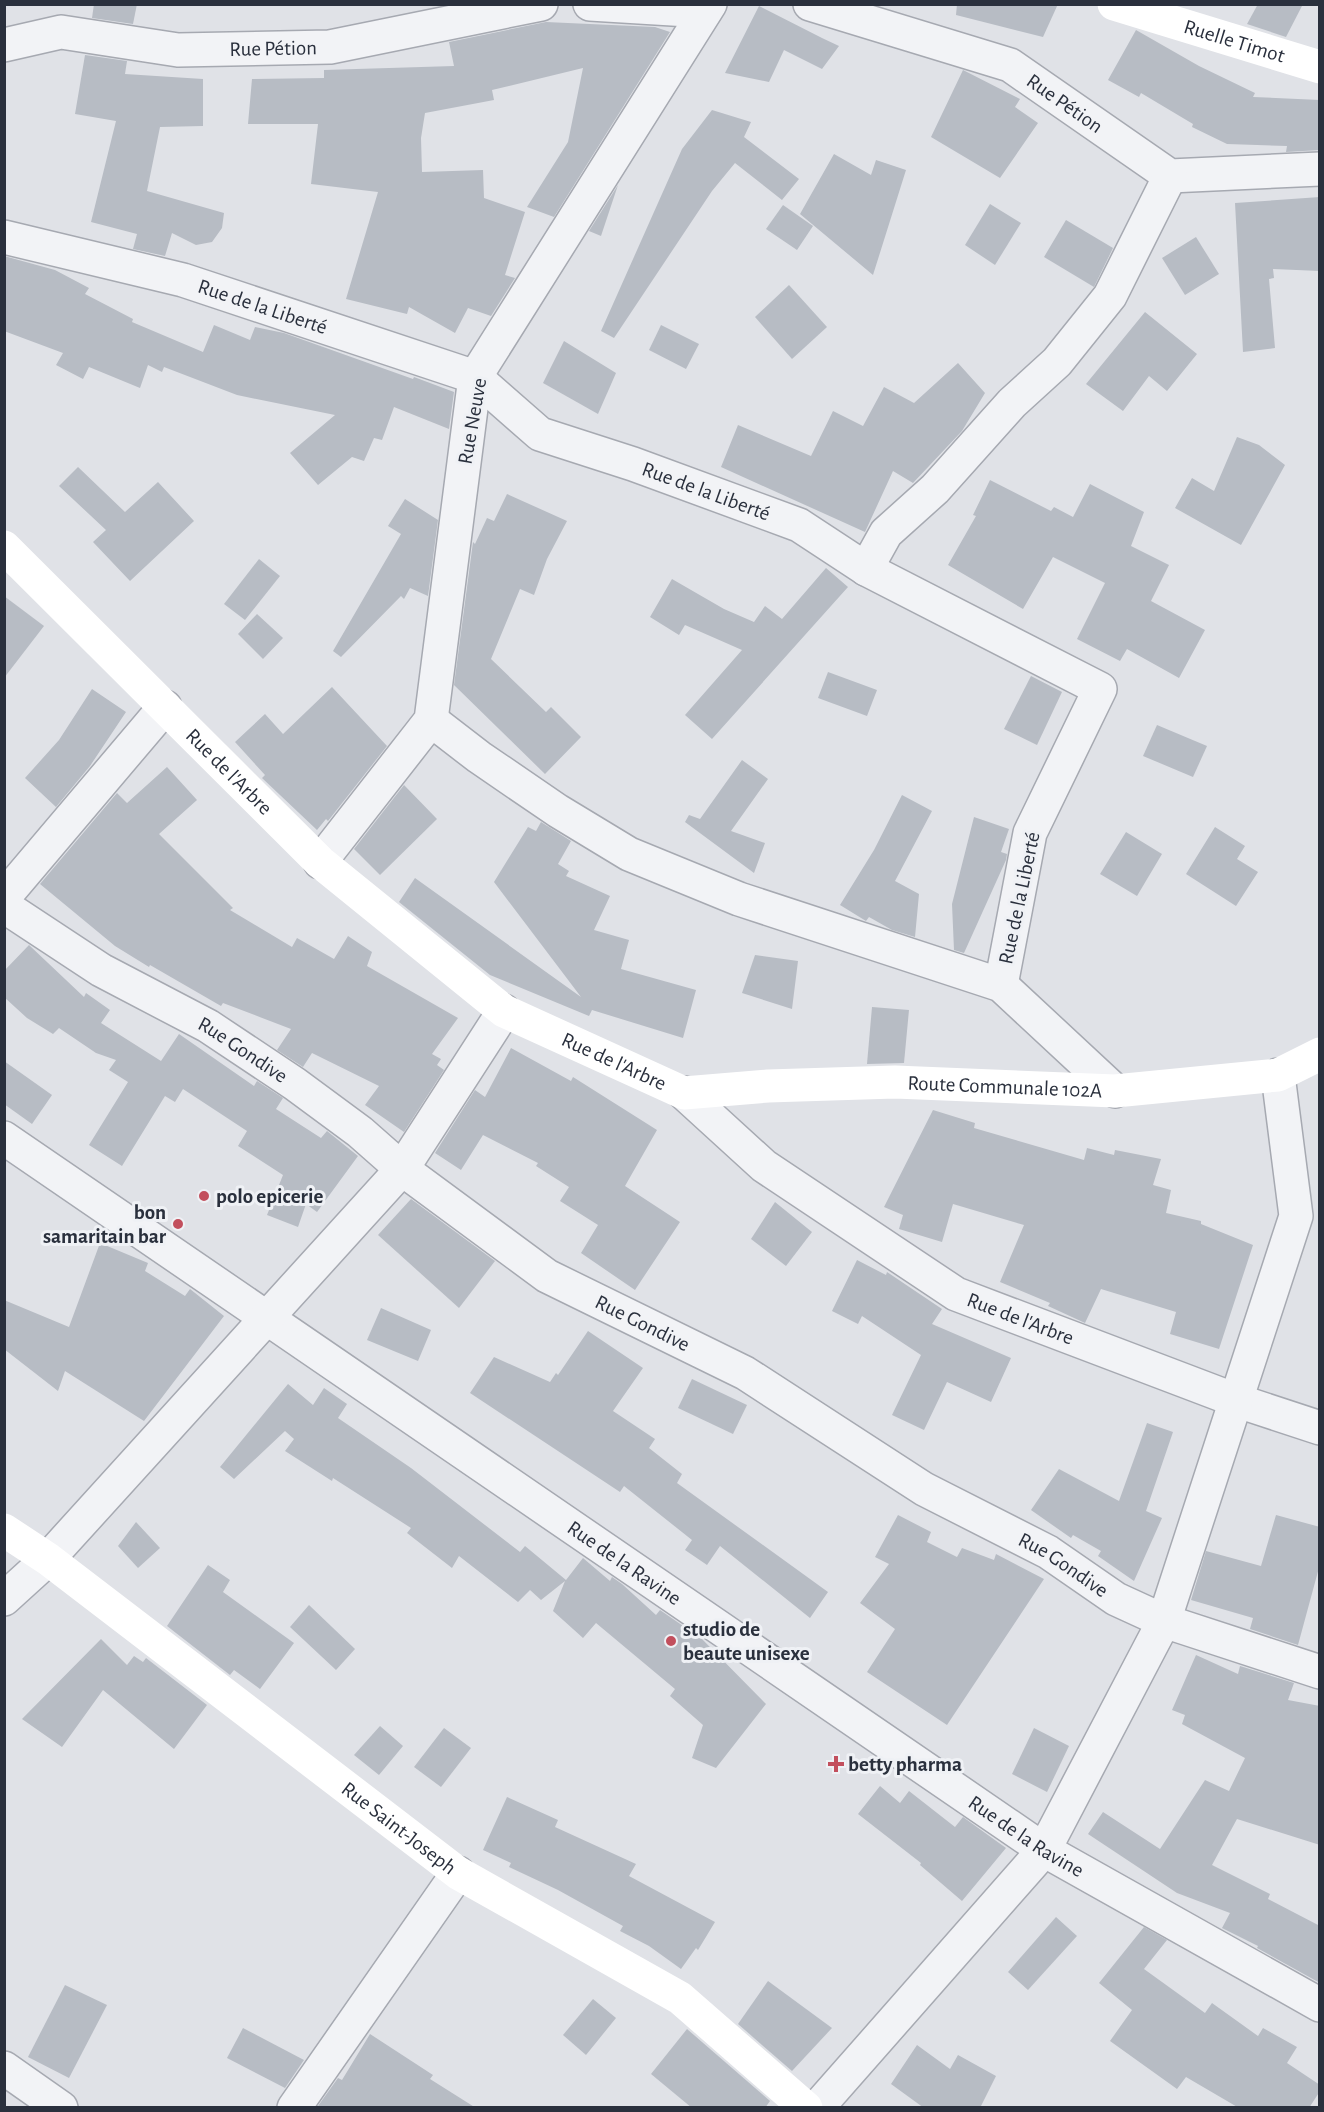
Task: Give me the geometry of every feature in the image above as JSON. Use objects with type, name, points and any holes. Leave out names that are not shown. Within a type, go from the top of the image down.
[{"type":"street","name":"Rue Pétion","points":[[4,45],[61,32],[178,50],[330,47],[541,4]]},
{"type":"street","points":[[590,4],[707,8]]},
{"type":"street","name":"Rue Pétion","points":[[810,4],[1010,65],[1170,176]]},
{"type":"street","name":"Ruelle Timot","points":[[1114,4],[1320,68]]},
{"type":"street","name":"Rue Neuve","points":[[431,720],[475,377],[707,8]]},
{"type":"street","points":[[866,569],[886,533],[935,489],[1012,403],[1057,362],[1110,296],[1170,176],[1320,169]]},
{"type":"street","name":"Rue de la Liberté","points":[[4,237],[183,280],[475,377],[540,434],[633,464],[799,525],[866,569],[1100,689],[1029,833],[1001,985]]},
{"type":"street","name":"Rue de l'Arbre","points":[[4,547],[320,862],[504,1011],[684,1093],[764,1166],[956,1294],[1238,1401],[1320,1428]]},
{"type":"street","points":[[4,897],[165,707]]},
{"type":"street","points":[[320,862],[431,720],[479,757],[548,804],[629,854],[739,899],[1001,985],[1115,1091]]},
{"type":"street","name":"Rue Gondive","points":[[4,906],[101,970],[208,1026],[360,1132],[402,1168],[547,1276],[745,1373],[924,1489],[1048,1552],[1116,1599],[1164,1621],[1320,1672]]},
{"type":"street","points":[[4,1599],[48,1559],[402,1168],[504,1011]]},
{"type":"street","name":"Route Communale 102A","points":[[684,1093],[768,1086],[895,1082],[1115,1091],[1278,1075],[1320,1054]]},
{"type":"street","points":[[817,2108],[1044,1850],[1058,1819],[1164,1621],[1238,1401],[1308,1215],[1278,1075]]},
{"type":"street","name":"Rue de la Ravine","points":[[4,1137],[268,1315],[1044,1850],[1320,2005]]},
{"type":"street","name":"Rue Saint-Joseph","points":[[4,1530],[48,1559],[458,1873],[680,1998],[806,2108]]},
{"type":"street","points":[[294,2108],[458,1873]]},
{"type":"street","points":[[4,2068],[61,2108]]},
{"type":"building","points":[[94,4],[137,4],[133,24],[92,18]]},
{"type":"building","points":[[957,4],[1058,4],[1043,37],[956,15]]},
{"type":"building","points":[[1258,4],[1303,4],[1286,37],[1247,24]]},
{"type":"building","points":[[759,6],[839,46],[822,69],[784,50],[769,82],[725,73]]},
{"type":"building","points":[[546,22],[655,27],[670,32],[554,217],[527,207],[568,142],[583,68],[492,90],[494,100],[425,113],[421,138],[422,172],[483,170],[484,198],[525,212],[505,275],[515,278],[491,316],[468,308],[455,333],[409,307],[407,314],[346,299],[378,192],[311,184],[318,124],[248,124],[252,79],[324,78],[324,70],[454,66],[449,42]]},
{"type":"building","points":[[1136,30],[1199,66],[1255,93],[1253,97],[1320,100],[1320,150],[1286,152],[1287,146],[1227,144],[1192,127],[1193,124],[1141,93],[1139,97],[1108,80]]},
{"type":"building","points":[[85,55],[127,61],[125,74],[203,79],[203,126],[160,127],[147,191],[224,213],[222,228],[212,242],[196,245],[172,233],[165,256],[133,249],[137,234],[91,222],[116,121],[75,114]]},
{"type":"building","points":[[963,70],[1020,99],[1015,107],[1038,123],[1000,178],[931,137]]},
{"type":"building","points":[[712,110],[751,122],[744,137],[799,179],[782,200],[735,163],[712,191],[614,338],[601,331],[682,149]]},
{"type":"building","points":[[834,154],[871,175],[876,160],[906,170],[873,275],[800,214]]},
{"type":"building","points":[[618,185],[601,236],[589,231]]},
{"type":"building","points":[[1320,197],[1320,271],[1273,269],[1274,278],[1269,279],[1275,348],[1243,352],[1235,203]]},
{"type":"building","points":[[990,204],[1021,223],[995,265],[965,245]]},
{"type":"building","points":[[783,205],[813,226],[797,250],[766,229]]},
{"type":"building","points":[[1066,220],[1113,248],[1094,287],[1044,257]]},
{"type":"building","points":[[1196,237],[1219,274],[1185,295],[1162,258]]},
{"type":"building","points":[[4,256],[55,270],[89,288],[85,294],[133,319],[132,322],[203,352],[214,325],[250,340],[255,327],[284,333],[454,392],[449,429],[394,407],[382,440],[374,438],[364,461],[352,457],[318,485],[290,453],[335,415],[237,395],[164,367],[162,372],[148,365],[140,388],[89,367],[83,379],[56,365],[63,353],[4,331]]},
{"type":"building","points":[[789,285],[827,327],[792,359],[755,317]]},
{"type":"building","points":[[1145,312],[1197,354],[1167,391],[1149,376],[1123,411],[1086,384]]},
{"type":"building","points":[[661,325],[699,344],[686,369],[649,350]]},
{"type":"building","points":[[564,341],[616,373],[598,414],[543,383]]},
{"type":"building","points":[[958,363],[985,393],[962,431],[913,483],[893,471],[865,532],[721,467],[738,425],[811,456],[833,411],[863,426],[884,387],[914,403]]},
{"type":"building","points":[[1237,437],[1259,445],[1285,465],[1241,545],[1175,508],[1192,478],[1214,491]]},
{"type":"building","points":[[78,467],[125,512],[158,482],[194,521],[130,581],[93,542],[106,530],[59,486]]},
{"type":"building","points":[[990,480],[1051,511],[1054,507],[1073,517],[1090,484],[1144,512],[1131,546],[1169,565],[1151,601],[1205,630],[1179,678],[1127,649],[1120,661],[1077,639],[1105,583],[1053,557],[1023,609],[948,565],[976,516],[973,515]]},
{"type":"building","points":[[507,494],[567,521],[547,559],[534,595],[520,589],[491,659],[546,712],[551,707],[581,737],[545,774],[454,685],[473,542],[475,544],[487,518],[494,521]]},
{"type":"building","points":[[405,499],[438,520],[428,596],[410,588],[404,599],[401,596],[341,657],[333,651],[401,534],[388,526]]},
{"type":"building","points":[[259,559],[280,576],[245,620],[224,604]]},
{"type":"building","points":[[826,568],[848,587],[712,739],[685,715],[742,650],[685,625],[679,635],[650,617],[672,579],[724,609],[754,622],[765,606],[782,619]]},
{"type":"building","points":[[4,596],[44,626],[4,678]]},
{"type":"building","points":[[257,614],[283,638],[263,659],[238,634]]},
{"type":"building","points":[[828,672],[877,690],[867,716],[818,698]]},
{"type":"building","points":[[1031,676],[1062,692],[1037,745],[1004,729]]},
{"type":"building","points":[[332,687],[387,746],[328,821],[326,819],[317,830],[262,778],[265,775],[235,742],[265,714],[283,734]]},
{"type":"building","points":[[92,689],[126,712],[90,766],[56,807],[25,778],[59,740]]},
{"type":"building","points":[[1157,725],[1207,746],[1193,777],[1143,756]]},
{"type":"building","points":[[742,760],[768,779],[731,831],[765,843],[754,873],[685,822],[689,815],[700,819]]},
{"type":"building","points":[[167,767],[197,800],[159,834],[233,908],[230,910],[292,947],[297,938],[334,959],[348,936],[372,952],[367,966],[458,1018],[432,1054],[441,1059],[437,1065],[444,1070],[404,1132],[365,1105],[379,1086],[312,1053],[303,1067],[277,1050],[291,1029],[223,1003],[221,1006],[150,965],[149,967],[115,946],[40,884],[117,793],[127,803]]},
{"type":"building","points":[[404,785],[437,819],[380,875],[354,849]]},
{"type":"building","points":[[902,795],[932,811],[895,881],[919,894],[915,937],[892,930],[869,917],[866,921],[840,905],[874,850]]},
{"type":"building","points":[[974,817],[1009,829],[1001,852],[1007,854],[1006,860],[964,953],[954,950],[952,904]]},
{"type":"building","points":[[541,822],[571,841],[558,864],[569,871],[566,876],[610,896],[594,930],[629,940],[621,969],[696,990],[683,1038],[592,1010],[589,1016],[490,975],[399,902],[415,878],[581,997],[494,882],[528,827],[536,831]]},
{"type":"building","points":[[1215,827],[1245,846],[1237,859],[1258,872],[1236,906],[1186,874]]},
{"type":"building","points":[[1126,832],[1162,854],[1137,896],[1100,874]]},
{"type":"building","points":[[29,945],[84,997],[86,993],[110,1010],[101,1023],[161,1061],[179,1034],[254,1086],[257,1081],[283,1098],[276,1109],[321,1138],[327,1131],[358,1156],[317,1212],[306,1204],[298,1227],[267,1215],[283,1175],[238,1146],[247,1131],[183,1089],[175,1102],[165,1096],[122,1166],[89,1145],[128,1082],[109,1070],[116,1060],[96,1053],[59,1028],[53,1034],[27,1018],[4,997],[4,971]]},
{"type":"building","points":[[755,955],[798,961],[792,1009],[742,993]]},
{"type":"building","points":[[872,1007],[909,1010],[904,1063],[867,1064]]},
{"type":"building","points":[[511,1048],[571,1081],[573,1077],[657,1130],[625,1186],[680,1222],[635,1290],[581,1253],[598,1225],[560,1201],[569,1187],[536,1166],[538,1163],[483,1135],[461,1170],[435,1153],[475,1090],[485,1097]]},
{"type":"building","points":[[4,1061],[52,1095],[32,1124],[4,1104]]},
{"type":"building","points":[[933,1110],[975,1123],[974,1128],[1084,1160],[1087,1148],[1114,1155],[1115,1150],[1161,1159],[1153,1185],[1171,1190],[1166,1213],[1201,1221],[1201,1224],[1253,1245],[1219,1349],[1170,1334],[1176,1312],[1101,1289],[1085,1323],[1048,1306],[1050,1303],[1000,1282],[1024,1225],[953,1204],[942,1242],[899,1229],[903,1215],[884,1207]]},
{"type":"building","points":[[411,1199],[495,1261],[459,1308],[378,1235]]},
{"type":"building","points":[[775,1202],[812,1232],[786,1266],[751,1239]]},
{"type":"building","points":[[100,1243],[148,1263],[145,1271],[185,1296],[190,1289],[224,1316],[144,1421],[65,1371],[58,1391],[4,1349],[4,1300],[69,1327]]},
{"type":"building","points":[[857,1260],[886,1275],[887,1272],[942,1309],[932,1324],[1011,1358],[991,1402],[947,1382],[924,1430],[892,1415],[921,1355],[862,1316],[858,1324],[832,1311]]},
{"type":"building","points":[[381,1308],[431,1330],[418,1361],[367,1340]]},
{"type":"building","points":[[588,1331],[643,1368],[613,1411],[655,1439],[649,1448],[682,1474],[677,1483],[828,1592],[810,1618],[720,1546],[707,1565],[685,1550],[692,1540],[624,1486],[620,1492],[470,1393],[494,1357],[550,1382],[556,1373],[558,1375]]},
{"type":"building","points":[[692,1379],[747,1405],[733,1434],[678,1408]]},
{"type":"building","points":[[288,1384],[313,1405],[324,1388],[347,1404],[338,1418],[411,1468],[520,1552],[525,1546],[566,1580],[583,1558],[610,1581],[612,1577],[656,1615],[660,1610],[702,1639],[766,1704],[716,1768],[692,1758],[703,1725],[670,1696],[675,1689],[596,1623],[583,1638],[553,1611],[565,1581],[541,1600],[530,1590],[518,1602],[459,1556],[452,1568],[407,1533],[411,1528],[333,1478],[332,1481],[285,1451],[294,1439],[285,1431],[234,1479],[220,1467]]},
{"type":"building","points":[[1147,1423],[1173,1432],[1146,1511],[1162,1518],[1134,1581],[1098,1556],[1101,1551],[1073,1535],[1071,1538],[1031,1510],[1059,1469],[1119,1501]]},
{"type":"building","points":[[898,1515],[931,1532],[927,1542],[957,1557],[962,1548],[994,1560],[996,1554],[1044,1579],[947,1725],[867,1672],[895,1629],[860,1603],[889,1564],[875,1557]]},
{"type":"building","points":[[1276,1515],[1320,1527],[1320,1564],[1298,1645],[1250,1629],[1253,1618],[1191,1600],[1206,1551],[1261,1566]]},
{"type":"building","points":[[136,1522],[160,1548],[138,1568],[118,1546]]},
{"type":"building","points":[[208,1565],[230,1580],[223,1592],[294,1643],[260,1689],[234,1670],[230,1675],[167,1626]]},
{"type":"building","points":[[309,1605],[355,1649],[336,1670],[290,1627]]},
{"type":"building","points":[[101,1639],[127,1665],[134,1656],[143,1662],[146,1658],[207,1705],[174,1749],[103,1690],[62,1747],[22,1719]]},
{"type":"building","points":[[1196,1655],[1238,1674],[1240,1666],[1294,1683],[1288,1700],[1320,1706],[1320,1845],[1237,1819],[1212,1865],[1270,1894],[1268,1899],[1320,1926],[1320,1983],[1257,1948],[1258,1946],[1222,1928],[1230,1913],[1177,1893],[1088,1834],[1103,1812],[1160,1849],[1205,1780],[1229,1791],[1245,1758],[1182,1724],[1185,1715],[1172,1710]]},
{"type":"building","points":[[380,1726],[403,1746],[379,1775],[354,1755]]},
{"type":"building","points":[[444,1728],[471,1748],[441,1787],[414,1767]]},
{"type":"building","points":[[1034,1728],[1069,1746],[1047,1792],[1012,1774]]},
{"type":"building","points":[[880,1786],[900,1803],[909,1791],[955,1827],[963,1817],[1006,1848],[962,1901],[920,1865],[921,1863],[858,1814]]},
{"type":"building","points":[[507,1797],[558,1820],[555,1827],[636,1864],[629,1876],[715,1922],[698,1950],[696,1948],[681,1969],[649,1946],[620,1931],[623,1926],[558,1890],[509,1867],[511,1863],[483,1850]]},
{"type":"building","points":[[1056,1917],[1077,1936],[1028,1990],[1008,1972]]},
{"type":"building","points":[[1144,1927],[1167,1940],[1144,1969],[1205,2013],[1212,2003],[1258,2036],[1263,2028],[1297,2047],[1287,2063],[1320,2085],[1320,2091],[1309,2108],[1239,2108],[1186,2077],[1177,2089],[1110,2041],[1132,2010],[1099,1983]]},
{"type":"building","points":[[768,1981],[832,2028],[792,2071],[738,2024]]},
{"type":"building","points":[[65,1985],[107,2005],[69,2078],[28,2057]]},
{"type":"building","points":[[593,1999],[616,2018],[586,2055],[563,2035]]},
{"type":"building","points":[[243,2028],[304,2060],[285,2088],[227,2058]]},
{"type":"building","points":[[687,2029],[770,2101],[765,2108],[692,2108],[651,2074]]},
{"type":"building","points":[[370,2034],[433,2075],[430,2079],[476,2108],[318,2106],[338,2078],[342,2080]]},
{"type":"building","points":[[917,2045],[950,2069],[958,2055],[996,2076],[980,2108],[924,2108],[891,2084]]},
{"type":"place","name":"polo epicerie","points":[[204,1196]]},
{"type":"place","name":"bon samaritain bar","points":[[178,1224]]},
{"type":"place","name":"studio de beaute unisexe","points":[[671,1641]]},
{"type":"place","name":"betty pharma","points":[[836,1764]]}]
